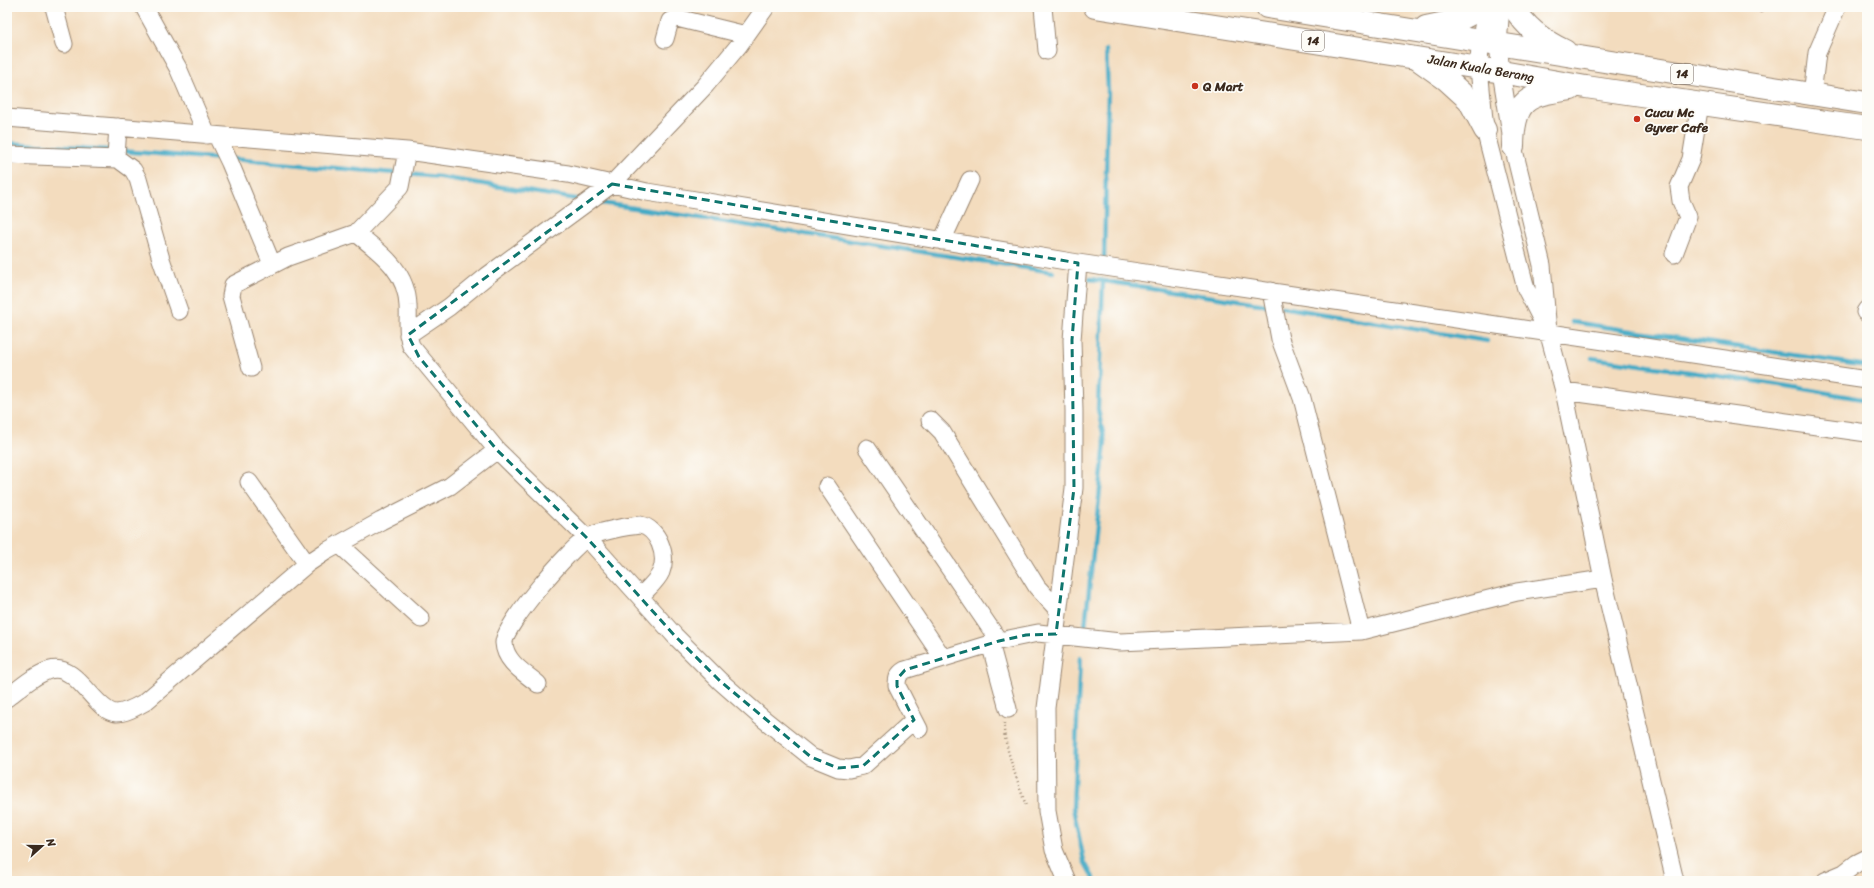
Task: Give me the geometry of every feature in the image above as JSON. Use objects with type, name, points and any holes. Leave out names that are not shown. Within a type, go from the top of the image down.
[{"type":"highway","name":"Jalan Kuala Berang","points":[[1095,7],[1479,68],[1586,87],[1867,128]]},
{"type":"highway","name":"Jalan Kuala Berang","points":[[1267,7],[1401,27],[1489,43],[1867,103]]},
{"type":"highway","points":[[1401,27],[1445,24],[1459,20],[1486,7]]},
{"type":"highway","points":[[1514,7],[1527,25],[1542,38],[1579,57]]},
{"type":"highway","points":[[1416,58],[1447,80],[1469,100],[1485,130]]},
{"type":"highway","points":[[1513,146],[1514,124],[1517,113],[1522,105],[1541,95],[1586,87]]},
{"type":"street","points":[[54,7],[64,44]]},
{"type":"street","points":[[144,7],[219,145],[272,264]]},
{"type":"street","points":[[408,335],[449,307],[487,276],[608,187],[705,86],[746,35],[766,7]]},
{"type":"street","points":[[1043,7],[1047,51]]},
{"type":"street","points":[[1486,7],[1489,43],[1501,72],[1513,146],[1542,265],[1548,331],[1564,391],[1603,579],[1675,881]]},
{"type":"street","points":[[1501,7],[1479,68],[1485,130],[1526,289],[1548,331]]},
{"type":"street","points":[[1812,95],[1817,53],[1837,7]]},
{"type":"street","points":[[665,38],[670,21],[677,18],[746,35]]},
{"type":"street","points":[[1674,254],[1688,217],[1681,201],[1680,187],[1691,159],[1700,104]]},
{"type":"street","points":[[7,118],[219,145],[406,156],[568,174],[608,187],[647,192],[1078,263],[1548,331],[1867,380]]},
{"type":"street","points":[[117,131],[117,157]]},
{"type":"street","points":[[7,155],[117,157],[133,170],[138,179],[161,259],[179,311]]},
{"type":"street","points":[[251,368],[231,296],[231,289],[237,282],[272,264],[356,233],[400,187],[406,156]]},
{"type":"street","points":[[942,241],[970,180]]},
{"type":"street","points":[[356,233],[388,258],[404,286],[408,307],[408,335],[412,346],[419,357],[497,450],[587,538],[641,596],[675,636],[720,681],[761,717],[817,759],[838,768],[849,769],[863,766],[916,725],[899,692],[897,679],[904,670],[995,642],[1026,635],[1056,634],[1120,642],[1362,631],[1517,592],[1603,579]]},
{"type":"street","points":[[1068,881],[1054,850],[1047,811],[1046,708],[1074,488],[1072,340],[1078,263]]},
{"type":"street","points":[[1271,291],[1280,339],[1302,398],[1362,631]]},
{"type":"street","points":[[1564,391],[1866,428]]},
{"type":"street","points":[[930,420],[942,432],[1037,587],[1058,610]]},
{"type":"street","points":[[867,448],[995,642],[1008,709]]},
{"type":"street","points":[[7,698],[38,675],[51,669],[61,669],[70,673],[106,708],[114,713],[124,712],[134,708],[144,702],[307,564],[339,544],[450,486],[497,450]]},
{"type":"street","points":[[249,482],[307,564]]},
{"type":"street","points":[[827,486],[943,658]]},
{"type":"street","points":[[538,684],[509,659],[504,641],[506,634],[532,597],[587,538],[640,525],[646,526],[652,530],[658,538],[663,551],[663,564],[661,572],[641,596]]},
{"type":"street","points":[[339,544],[421,619]]},
{"type":"street","points":[[1825,881],[1844,877],[1856,863],[1867,858]]},
{"type":"path","points":[[1008,709],[1004,729],[1026,806]]},
{"type":"highlighted area","points":[[612,184],[1078,263],[1072,340],[1074,488],[1056,634],[1026,635],[999,641],[905,670],[897,679],[897,686],[914,720],[903,732],[863,766],[838,768],[811,757],[720,681],[675,636],[587,538],[497,450],[419,357],[408,335]]},
{"type":"building","points":[[1753,7],[1764,7],[1761,13]]},
{"type":"waterway","points":[[1104,257],[1108,90],[1106,50]]},
{"type":"waterway","points":[[7,143],[111,150]]},
{"type":"waterway","points":[[120,151],[223,159]]},
{"type":"waterway","points":[[232,159],[440,177],[582,200]]},
{"type":"waterway","points":[[595,202],[1053,272]]},
{"type":"waterway","points":[[1090,279],[1266,305]]},
{"type":"waterway","points":[[1085,627],[1105,443],[1098,409],[1103,282]]},
{"type":"waterway","points":[[1282,307],[1487,341]]},
{"type":"waterway","points":[[1572,322],[1867,366]]},
{"type":"waterway","points":[[1592,358],[1788,386],[1867,400]]},
{"type":"waterway","points":[[1080,658],[1073,808],[1084,861],[1095,881]]},
{"type":"place","name":"Q Mart","points":[[1195,86]]},
{"type":"place","name":"Cucu Mc Gyver Cafe","points":[[1637,119]]}]
